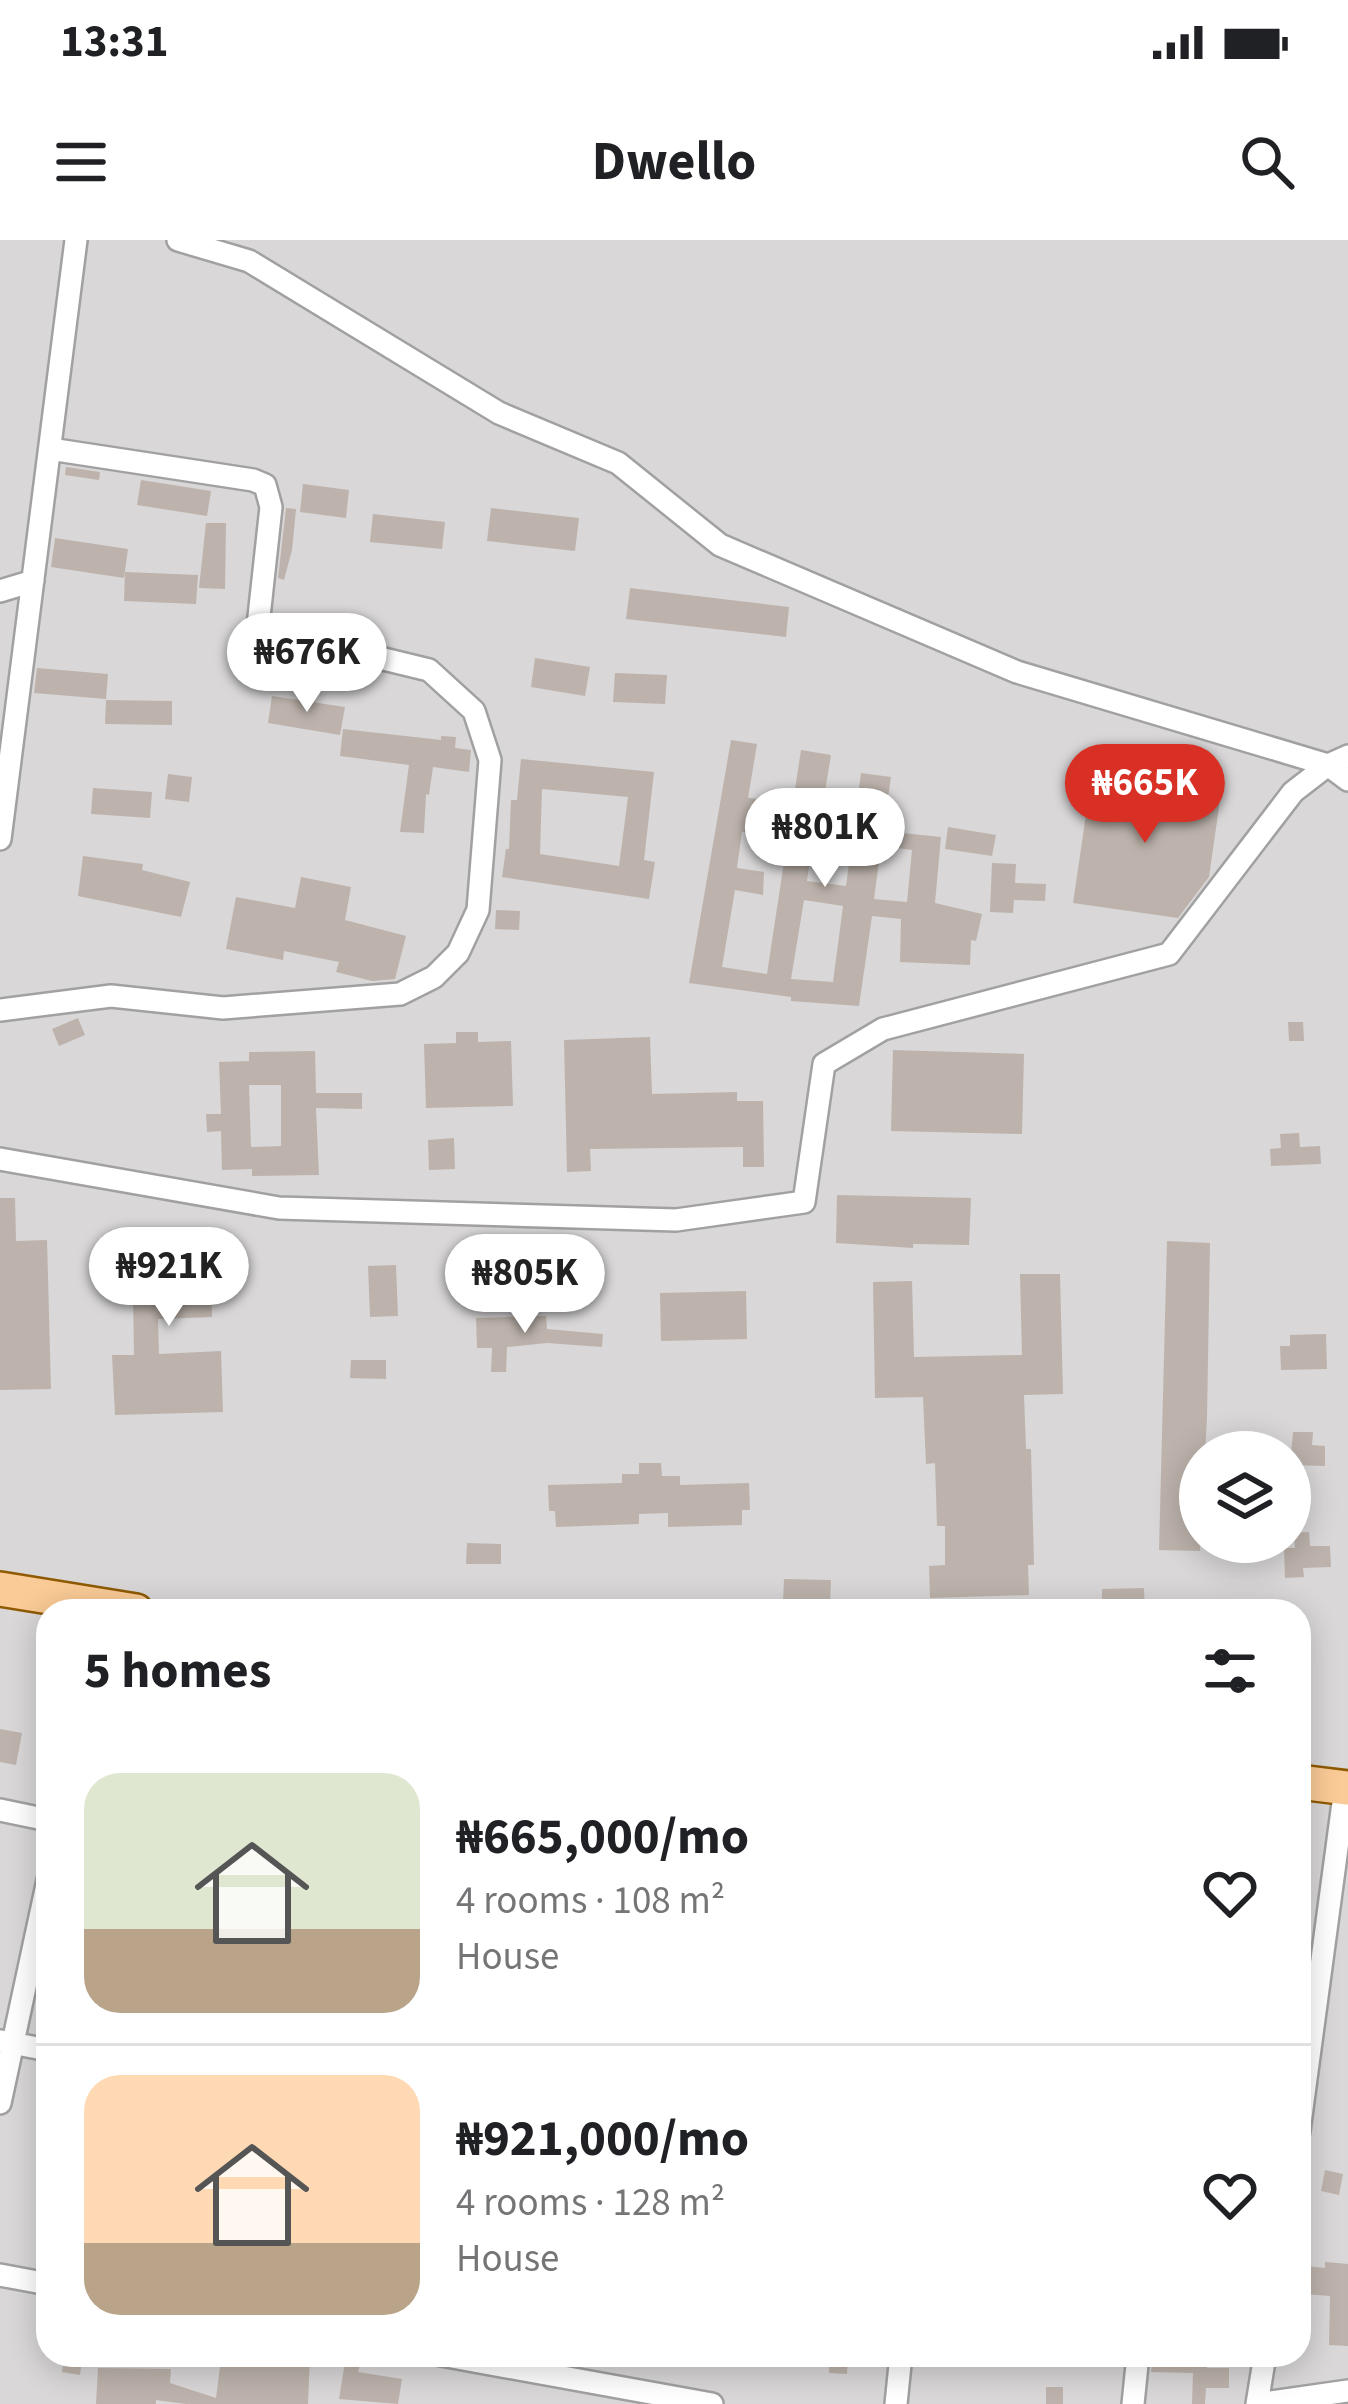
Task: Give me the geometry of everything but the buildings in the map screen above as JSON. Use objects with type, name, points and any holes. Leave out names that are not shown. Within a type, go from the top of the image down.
[{"type":"main road","points":[[0,1589],[53,1599]]},
{"type":"main road","points":[[0,1610],[36,1616]]},
{"type":"main road","points":[[1311,1786],[1346,1799]]},
{"type":"main road","points":[[1311,1803],[1346,1799]]},
{"type":"street","points":[[0,839],[76,240]]},
{"type":"street","points":[[178,240],[249,261],[500,413],[618,463],[720,544],[741,554],[1017,672],[1338,761],[1348,780]]},
{"type":"street","points":[[0,1010],[111,996],[223,1008],[400,994],[434,977],[458,953],[478,910],[490,760],[474,711],[429,670],[359,653],[267,650],[256,644],[271,507],[265,485],[253,479],[50,449]]},
{"type":"street","points":[[0,591],[33,581]]},
{"type":"street","points":[[0,1160],[300,1210],[676,1220],[804,1202],[824,1064],[883,1029],[1169,954],[1293,792],[1338,761]]},
{"type":"street","points":[[1311,2016],[1346,1799]]},
{"type":"street","points":[[0,1810],[36,1818]]},
{"type":"street","points":[[0,2103],[6,2042],[36,1926]]},
{"type":"street","points":[[6,2042],[36,2048]]},
{"type":"street","points":[[0,2275],[36,2282]]},
{"type":"street","points":[[507,2367],[712,2404]]},
{"type":"street","points":[[896,2404],[900,2367]]},
{"type":"street","points":[[1133,2404],[1137,2367]]},
{"type":"street","points":[[1263,2367],[1257,2404],[1348,2391]]},
{"type":"shaded area","points":[[0,240],[1348,240],[1348,2404],[0,2404]]}]
